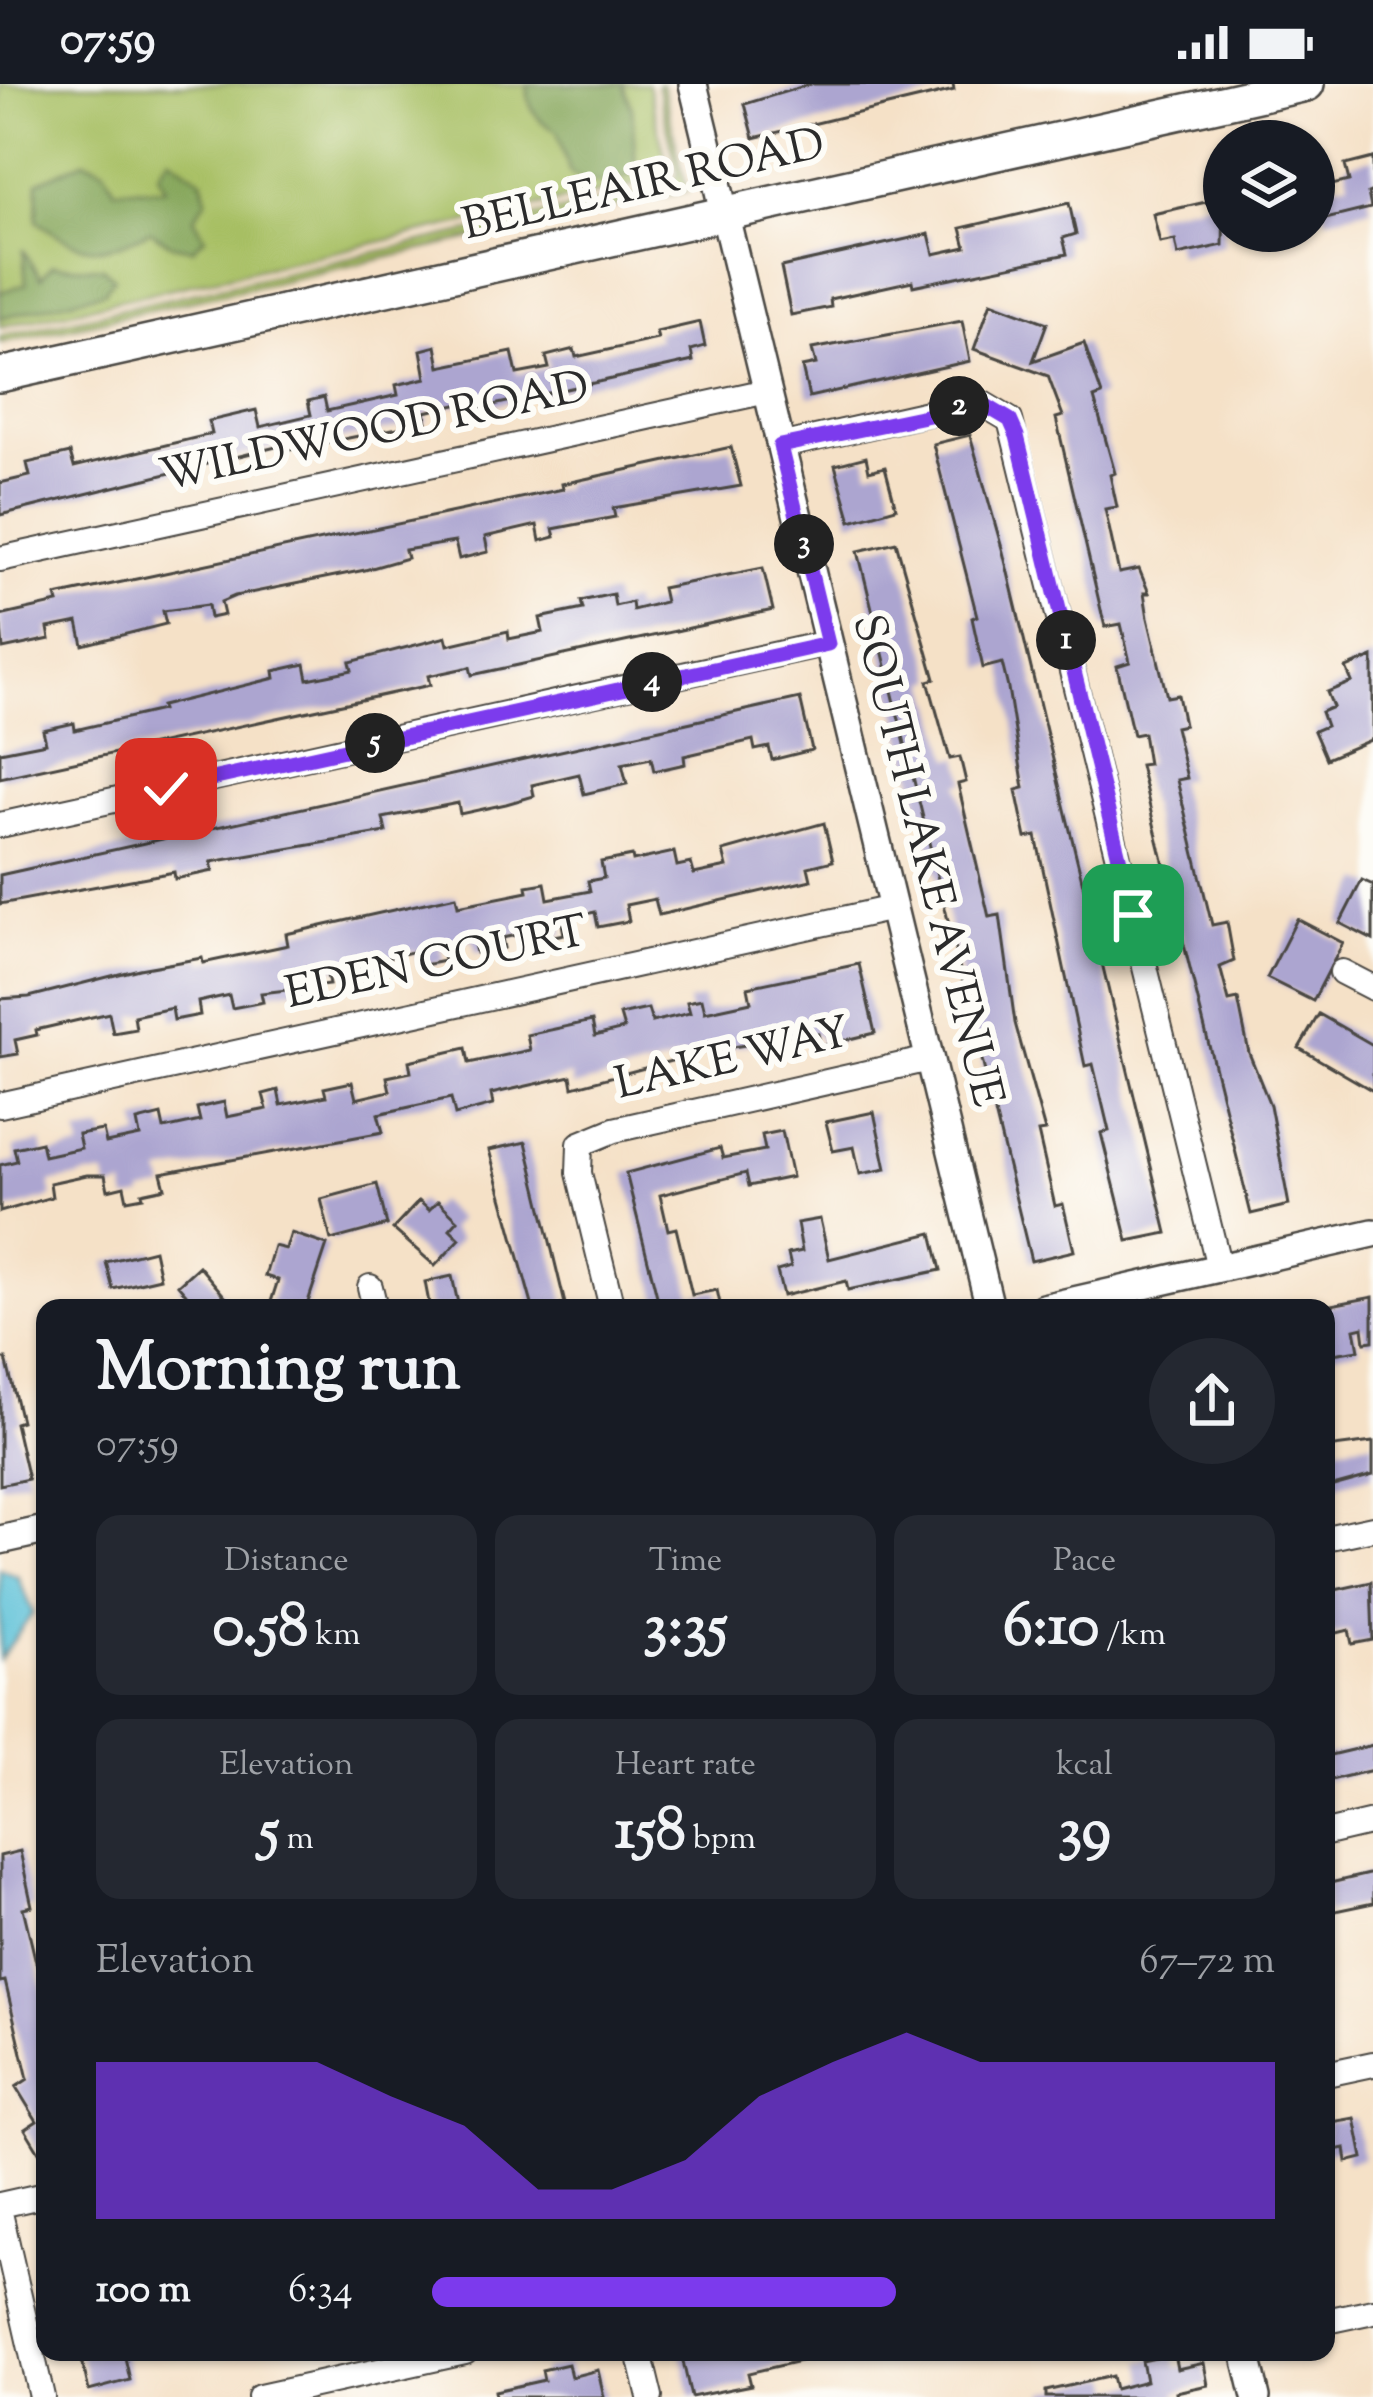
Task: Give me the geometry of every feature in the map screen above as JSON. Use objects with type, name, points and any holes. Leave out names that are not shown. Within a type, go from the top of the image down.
[{"type":"main road","name":"BELLEAIR ROAD","points":[[0,375],[1307,84]]},
{"type":"street","name":"SOUTH LAKE AVENUE","points":[[693,84],[988,1299]]},
{"type":"street","name":"WILDWOOD ROAD","points":[[0,559],[767,391]]},
{"type":"street","points":[[780,446],[968,404],[983,404],[1010,420],[1219,1267]]},
{"type":"street","points":[[0,825],[828,644]]},
{"type":"street","name":"EDEN COURT","points":[[0,1105],[892,908]]},
{"type":"street","points":[[1342,972],[1373,988]]},
{"type":"street","name":"LAKE WAY","points":[[609,1299],[579,1173],[580,1144],[614,1130],[929,1059]]},
{"type":"street","points":[[1082,1299],[1373,1233]]},
{"type":"street","points":[[1335,1536],[1373,1528]]},
{"type":"street","points":[[0,1540],[36,1532]]},
{"type":"street","points":[[1335,1830],[1373,1822]]},
{"type":"street","points":[[1335,2072],[1373,2064]]},
{"type":"street","points":[[36,2198],[0,2209],[42,2397]]},
{"type":"street","points":[[1335,2319],[1373,2311]]},
{"type":"street","points":[[260,2397],[424,2361]]},
{"type":"street","points":[[641,2361],[650,2397]]},
{"type":"street","points":[[1247,2361],[1256,2397]]},
{"type":"green space","points":[[0,84],[648,84],[670,177],[0,327]]},
{"type":"green space","points":[[528,84],[623,84],[632,108],[636,172],[603,183],[570,173],[557,131],[543,123],[531,106]]},
{"type":"green space","points":[[657,84],[662,84],[687,191],[0,343],[0,336],[672,186],[678,174]]},
{"type":"green space","points":[[169,157],[202,180],[207,199],[194,218],[205,237],[193,249],[172,245],[150,231],[105,248],[80,246],[37,221],[38,182],[84,161],[105,169],[115,190],[166,188],[158,174]]},
{"type":"green space","points":[[23,249],[41,278],[52,265],[103,268],[114,278],[104,292],[0,318],[0,292],[26,284]]},
{"type":"water","points":[[0,1569],[18,1577],[33,1613],[0,1659]]},
{"type":"building","points":[[811,84],[953,84],[954,90],[754,138],[745,104]]},
{"type":"building","points":[[1373,158],[1371,208],[1335,217],[1335,184],[1349,181],[1345,165]]},
{"type":"building","points":[[1069,203],[1076,234],[1063,238],[1067,254],[830,299],[831,307],[791,315],[781,267],[929,234],[934,254],[966,247],[961,228]]},
{"type":"building","points":[[1203,203],[1203,249],[1178,255],[1175,240],[1160,243],[1153,214]]},
{"type":"building","points":[[991,302],[1047,323],[1033,361],[1084,343],[1102,395],[1094,398],[1115,473],[1110,475],[1117,507],[1105,509],[1119,573],[1139,569],[1149,593],[1144,593],[1148,618],[1167,697],[1178,695],[1184,725],[1175,727],[1187,778],[1177,780],[1212,925],[1227,922],[1234,961],[1220,967],[1229,1001],[1238,999],[1249,1053],[1270,1105],[1289,1205],[1251,1214],[1140,765],[1148,764],[1143,733],[1133,735],[1117,666],[1130,662],[1121,624],[1105,627],[1056,418],[1063,416],[1048,376],[974,349]]},
{"type":"building","points":[[962,321],[970,361],[809,397],[802,367],[816,364],[812,349]]},
{"type":"building","points":[[700,322],[705,346],[691,350],[693,361],[471,410],[469,402],[425,412],[427,422],[285,451],[284,445],[0,515],[0,483],[30,476],[27,463],[70,453],[74,467],[212,434],[209,421],[256,410],[260,427],[311,415],[308,401],[324,397],[327,411],[398,395],[396,385],[426,378],[421,350],[436,346],[440,367],[512,352],[517,374],[549,368],[546,356],[574,349],[576,357],[658,339],[656,332]]},
{"type":"building","points":[[970,435],[1003,552],[1167,1233],[1128,1241],[1101,1133],[1109,1131],[1093,1064],[1085,1066],[1036,836],[1026,838],[1016,790],[1024,788],[1002,663],[983,668],[972,618],[977,616],[933,444]]},
{"type":"building","points":[[731,447],[741,486],[613,508],[615,517],[553,529],[555,537],[540,541],[537,525],[485,537],[488,552],[459,559],[455,542],[405,550],[407,558],[365,570],[235,596],[221,602],[224,615],[210,618],[208,605],[163,611],[166,624],[83,645],[78,622],[48,628],[50,639],[3,649],[0,616],[58,603],[56,596],[563,489],[562,484]]},
{"type":"building","points":[[866,457],[869,471],[885,467],[896,508],[851,521],[835,465]]},
{"type":"building","points":[[896,542],[935,679],[928,681],[950,759],[960,757],[966,782],[958,784],[989,917],[1000,915],[1015,1023],[1045,1131],[1038,1132],[1055,1206],[1063,1204],[1074,1251],[1031,1261],[858,551]]},
{"type":"building","points":[[763,568],[773,610],[472,675],[470,667],[428,676],[430,685],[0,778],[0,752],[46,743],[43,730],[74,723],[75,730],[162,710],[161,706],[275,678],[274,671],[305,664],[308,679],[352,670],[350,662],[446,637],[448,645],[508,631],[509,639],[543,632],[540,618],[583,609],[581,601],[613,594],[615,606],[632,602],[633,610],[665,602],[662,588]]},
{"type":"building","points":[[1373,657],[1373,739],[1326,759],[1314,731],[1326,726],[1321,712],[1333,707],[1327,692],[1352,682],[1346,668]]},
{"type":"building","points":[[800,698],[812,750],[772,760],[769,747],[755,750],[753,740],[684,756],[685,764],[654,771],[651,758],[622,764],[627,784],[584,794],[579,774],[532,785],[534,796],[506,804],[460,814],[458,803],[383,818],[386,832],[211,862],[213,871],[175,879],[174,872],[0,904],[0,875]]},
{"type":"building","points":[[824,823],[833,861],[808,867],[811,880],[659,915],[655,899],[626,905],[629,921],[598,927],[595,912],[561,919],[564,934],[539,939],[537,931],[502,938],[504,948],[476,953],[473,939],[441,946],[444,961],[419,966],[415,951],[387,958],[390,971],[360,978],[357,964],[326,970],[329,985],[261,993],[263,1002],[232,1008],[229,995],[198,1002],[200,1015],[174,1020],[172,1008],[134,1016],[136,1029],[113,1033],[109,1013],[36,1030],[37,1035],[15,1040],[18,1054],[0,1057],[0,999],[29,997],[139,969],[202,958],[203,963],[288,945],[286,934],[456,896],[458,906],[528,892],[527,886],[545,883],[548,899],[590,891],[588,881],[604,878],[601,862],[632,856],[633,861],[674,852],[677,866],[691,863],[694,874],[727,867],[723,851]]},
{"type":"building","points":[[1362,880],[1373,885],[1373,940],[1340,923]]},
{"type":"building","points":[[1297,919],[1343,943],[1313,1001],[1267,978]]},
{"type":"building","points":[[859,964],[875,1033],[821,1046],[818,1034],[713,1050],[573,1087],[571,1076],[491,1094],[493,1105],[455,1115],[451,1098],[378,1114],[383,1132],[161,1173],[165,1188],[142,1193],[143,1197],[127,1200],[124,1186],[108,1190],[105,1175],[87,1175],[50,1183],[52,1197],[0,1212],[0,1165],[17,1161],[14,1148],[41,1142],[44,1156],[81,1148],[78,1134],[103,1130],[106,1143],[140,1136],[137,1121],[161,1115],[164,1129],[200,1121],[197,1108],[224,1102],[227,1117],[267,1109],[263,1094],[278,1090],[281,1105],[326,1096],[324,1088],[352,1082],[356,1099],[390,1091],[387,1077],[411,1072],[409,1061],[466,1048],[469,1063],[530,1050],[527,1035],[592,1021],[595,1036],[624,1029],[620,1015],[648,1009],[652,1022],[690,1013],[687,1002],[702,999],[705,1012],[751,1002],[748,987]]},
{"type":"building","points":[[1319,1014],[1373,1045],[1373,1091],[1299,1048]]},
{"type":"building","points":[[874,1112],[886,1169],[860,1174],[854,1147],[833,1151],[826,1122]]},
{"type":"building","points":[[782,1131],[792,1177],[749,1186],[746,1173],[660,1195],[668,1230],[676,1228],[692,1295],[717,1290],[719,1299],[658,1299],[626,1173],[720,1148],[723,1158],[765,1150],[762,1135]]},
{"type":"building","points":[[526,1142],[564,1299],[530,1299],[489,1150]]},
{"type":"building","points":[[377,1184],[387,1225],[331,1240],[321,1199]]},
{"type":"building","points":[[419,1201],[429,1210],[438,1201],[458,1220],[450,1229],[460,1239],[435,1266],[393,1229]]},
{"type":"building","points":[[820,1219],[829,1259],[932,1233],[941,1270],[848,1290],[846,1281],[783,1296],[777,1271],[791,1267],[788,1254],[802,1251],[797,1223]]},
{"type":"building","points":[[291,1233],[327,1245],[309,1299],[272,1299],[278,1280],[265,1276],[274,1246],[286,1249]]},
{"type":"building","points":[[154,1250],[160,1278],[113,1289],[106,1262]]},
{"type":"building","points":[[199,1266],[227,1299],[190,1299],[178,1285]]},
{"type":"building","points":[[452,1276],[457,1299],[428,1299],[425,1282]]},
{"type":"building","points":[[1373,1297],[1373,1341],[1365,1342],[1363,1327],[1355,1329],[1359,1350],[1335,1354],[1335,1304]]},
{"type":"building","points":[[0,1359],[6,1359],[21,1421],[15,1423],[28,1479],[0,1485]]},
{"type":"building","points":[[1373,1442],[1373,1475],[1335,1486],[1335,1447]]},
{"type":"building","points":[[1371,1582],[1373,1640],[1352,1644],[1349,1630],[1335,1634],[1335,1590]]},
{"type":"building","points":[[1373,1745],[1373,1770],[1335,1779],[1335,1754]]},
{"type":"building","points":[[20,1851],[32,1906],[23,1908],[36,1962],[36,2119],[16,2087],[28,2079],[5,1981],[0,1982],[0,1856]]},
{"type":"building","points":[[1373,1873],[1373,1903],[1335,1911],[1335,1882]]},
{"type":"building","points":[[1355,2118],[1363,2158],[1347,2162],[1345,2148],[1335,2150],[1335,2121]]},
{"type":"building","points":[[36,2122],[36,2147],[25,2129]]},
{"type":"building","points":[[82,2361],[126,2361],[130,2380],[89,2391]]},
{"type":"building","points":[[683,2361],[800,2361],[748,2373],[751,2385],[691,2397]]},
{"type":"building","points":[[1142,2361],[1175,2361],[1177,2369],[1204,2363],[1208,2385],[1176,2392],[1177,2397],[1046,2397],[1046,2391],[1112,2376],[1115,2389],[1146,2381]]},
{"type":"building","points":[[568,2364],[571,2377],[598,2370],[604,2397],[496,2397],[495,2391],[544,2380],[542,2370]]},
{"type":"route","points":[[166,789],[828,644],[780,446],[983,404],[1010,420],[1017,436],[1133,915]]}]
